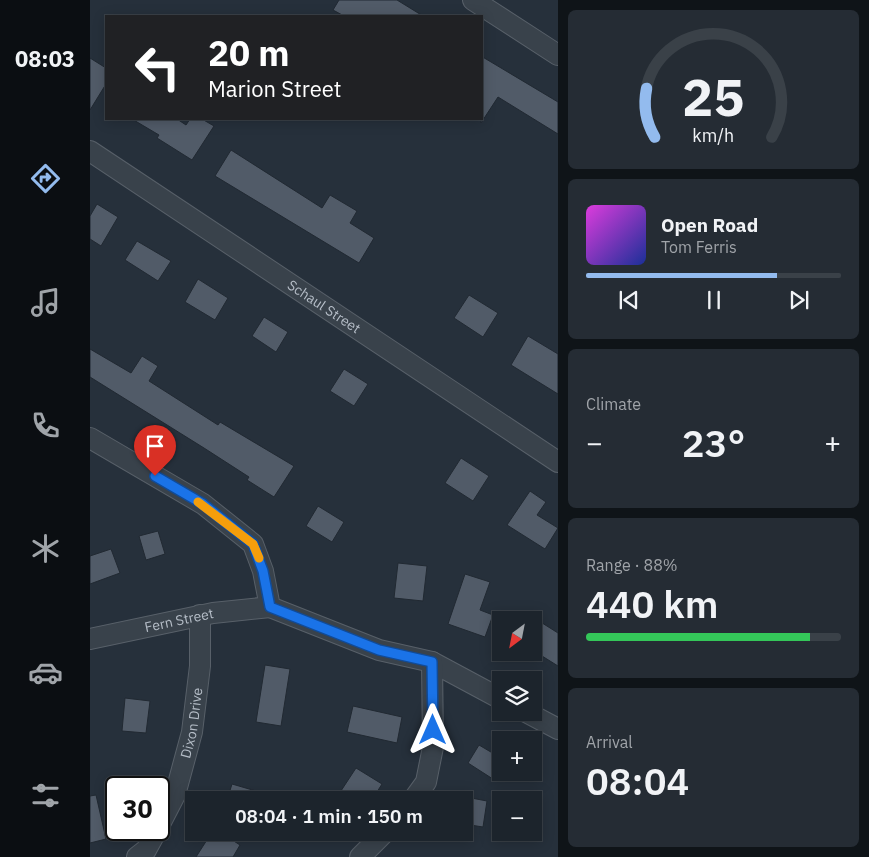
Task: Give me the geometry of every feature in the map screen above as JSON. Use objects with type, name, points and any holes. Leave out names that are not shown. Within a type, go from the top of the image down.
[{"type":"street","points":[[473,0],[558,55]]},
{"type":"street","name":"Schaul Street","points":[[90,152],[558,462]]},
{"type":"street","points":[[90,438],[203,504],[253,544],[263,571],[270,607],[379,650],[432,662],[492,694]]},
{"type":"street","name":"Fern Street","points":[[90,638],[200,615],[270,607]]},
{"type":"street","name":"Dixon Drive","points":[[170,805],[175,795],[192,732],[200,666],[200,615]]},
{"type":"street","points":[[420,791],[426,782],[433,747],[432,662]]},
{"type":"street","points":[[542,721],[558,730]]},
{"type":"street","points":[[137,857],[146,850],[151,841]]},
{"type":"street","points":[[360,857],[376,841]]},
{"type":"building","points":[[339,0],[397,0],[421,15],[342,15],[333,10]]},
{"type":"building","points":[[483,57],[558,102],[558,134],[498,97],[483,120]]},
{"type":"building","points":[[90,58],[105,67],[105,86],[90,110]]},
{"type":"building","points":[[134,120],[178,120],[186,125],[189,120],[204,120],[214,126],[192,160],[157,138],[159,135]]},
{"type":"building","points":[[231,150],[322,208],[330,195],[357,211],[350,223],[374,238],[359,263],[215,176]]},
{"type":"building","points":[[97,204],[118,217],[101,246],[90,239],[90,216]]},
{"type":"building","points":[[137,241],[171,261],[158,281],[125,260]]},
{"type":"building","points":[[198,279],[228,298],[215,320],[185,302]]},
{"type":"building","points":[[469,295],[498,313],[483,337],[454,318]]},
{"type":"building","points":[[264,317],[288,332],[276,352],[252,336]]},
{"type":"building","points":[[528,336],[558,354],[558,394],[511,365]]},
{"type":"building","points":[[90,349],[131,373],[142,356],[158,366],[149,381],[218,425],[220,422],[294,466],[274,497],[247,480],[249,477],[90,377]]},
{"type":"building","points":[[344,369],[368,384],[354,406],[330,391]]},
{"type":"building","points":[[461,458],[489,476],[473,501],[445,483]]},
{"type":"building","points":[[530,491],[546,502],[537,515],[558,528],[545,549],[507,525]]},
{"type":"building","points":[[318,506],[344,522],[332,542],[306,526]]},
{"type":"building","points":[[158,531],[165,554],[146,560],[139,536]]},
{"type":"building","points":[[111,549],[120,573],[90,584],[90,556]]},
{"type":"building","points":[[398,563],[427,566],[423,601],[394,598]]},
{"type":"building","points":[[465,574],[490,582],[480,610],[492,615],[485,637],[448,624]]},
{"type":"building","points":[[542,623],[558,633],[558,666],[542,656]]},
{"type":"building","points":[[265,665],[290,669],[281,726],[256,722]]},
{"type":"building","points":[[125,698],[150,701],[146,733],[122,731]]},
{"type":"building","points":[[353,706],[402,717],[397,743],[347,732]]},
{"type":"building","points":[[479,745],[492,753],[492,778],[468,763]]},
{"type":"building","points":[[356,768],[382,784],[378,791],[341,791]]},
{"type":"building","points":[[232,784],[256,791],[230,791]]},
{"type":"building","points":[[96,795],[105,839],[90,843],[90,796]]},
{"type":"building","points":[[473,798],[487,801],[483,827],[473,825]]},
{"type":"building","points":[[206,841],[234,841],[240,845],[233,857],[196,857]]},
{"type":"slow traffic","points":[[198,502],[253,544],[259,558]]},
{"type":"route","points":[[155,476],[203,504],[253,544],[263,571],[270,607],[379,650],[432,662],[433,730]]}]
